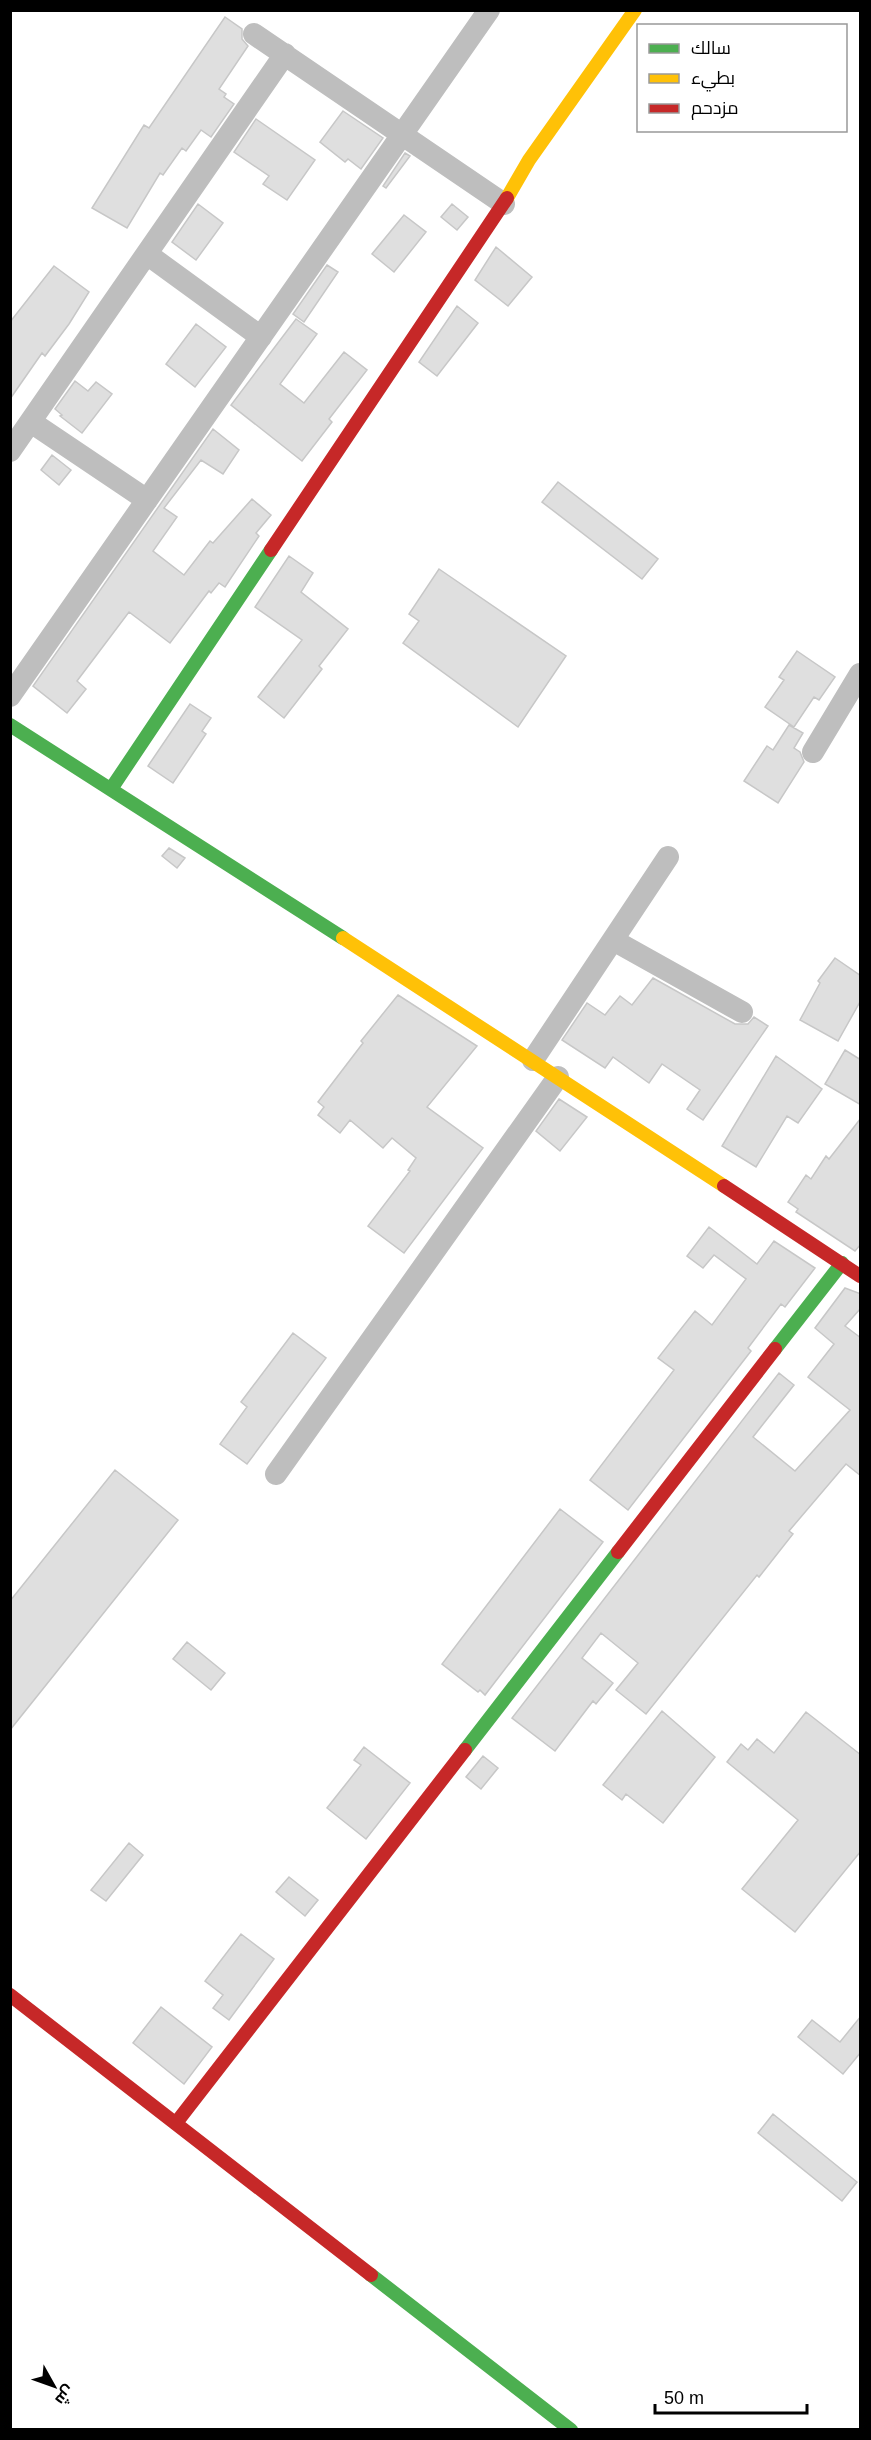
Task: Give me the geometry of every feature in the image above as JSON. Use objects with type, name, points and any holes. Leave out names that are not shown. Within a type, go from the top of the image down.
[{"type":"street","points":[[10,696],[489,10]]},
{"type":"street","points":[[111,789],[504,204],[529,160],[634,10]]},
{"type":"street","points":[[254,34],[504,204]]},
{"type":"street","points":[[10,451],[285,54]]},
{"type":"street","points":[[147,254],[261,337]]},
{"type":"street","points":[[31,422],[147,500]]},
{"type":"street","points":[[813,752],[861,674]]},
{"type":"street","points":[[10,725],[533,1060],[861,1275]]},
{"type":"street","points":[[533,1060],[668,857]]},
{"type":"street","points":[[613,940],[742,1012]]},
{"type":"street","points":[[276,1474],[558,1077]]},
{"type":"street","points":[[176,2123],[842,1263]]},
{"type":"street","points":[[10,1995],[571,2430]]},
{"type":"building","points":[[225,17],[242,29],[242,39],[248,46],[219,89],[226,94],[224,97],[234,104],[211,137],[201,130],[186,151],[182,148],[163,175],[160,173],[127,228],[92,208],[144,125],[149,128]]},
{"type":"building","points":[[343,111],[383,138],[361,169],[348,159],[345,162],[320,142]]},
{"type":"building","points":[[256,119],[315,160],[287,200],[263,184],[269,176],[234,152]]},
{"type":"building","points":[[405,153],[410,156],[386,188],[383,186]]},
{"type":"building","points":[[198,204],[223,223],[196,260],[172,242]]},
{"type":"building","points":[[452,204],[468,217],[457,230],[441,217]]},
{"type":"building","points":[[404,215],[426,232],[394,272],[372,254]]},
{"type":"building","points":[[496,247],[532,277],[508,306],[475,280]]},
{"type":"building","points":[[327,265],[338,272],[304,322],[293,314]]},
{"type":"building","points":[[54,266],[89,292],[69,324],[45,356],[42,353],[10,399],[10,322]]},
{"type":"building","points":[[457,306],[478,323],[437,376],[419,362]]},
{"type":"building","points":[[296,319],[317,334],[280,384],[304,403],[344,352],[367,370],[329,419],[332,422],[302,461],[231,405]]},
{"type":"building","points":[[196,324],[226,347],[195,387],[166,364]]},
{"type":"building","points":[[75,381],[88,391],[96,382],[112,394],[82,433],[60,416],[62,415],[55,409]]},
{"type":"building","points":[[213,429],[239,450],[223,474],[201,460],[164,508],[177,517],[153,551],[184,575],[210,541],[213,543],[252,499],[271,515],[256,533],[259,536],[225,587],[219,583],[211,593],[209,591],[170,643],[129,612],[77,681],[86,689],[67,713],[33,686]]},
{"type":"building","points":[[52,455],[71,470],[59,485],[41,470]]},
{"type":"building","points":[[558,482],[658,559],[642,579],[542,502]]},
{"type":"building","points":[[289,556],[313,573],[301,592],[348,629],[319,666],[322,669],[284,718],[258,697],[302,640],[255,607]]},
{"type":"building","points":[[439,569],[566,656],[518,727],[403,643],[419,621],[409,614]]},
{"type":"building","points":[[797,651],[835,677],[819,700],[814,697],[794,727],[765,707],[784,680],[779,677]]},
{"type":"building","points":[[190,704],[211,718],[202,731],[206,734],[173,783],[148,766]]},
{"type":"building","points":[[789,725],[803,733],[794,748],[800,752],[804,762],[778,803],[744,781],[767,746],[773,750]]},
{"type":"building","points":[[169,848],[185,858],[177,868],[162,856]]},
{"type":"building","points":[[835,958],[861,976],[861,1000],[838,1041],[800,1020],[820,983],[818,981]]},
{"type":"building","points":[[653,978],[735,1024],[748,1024],[754,1017],[768,1026],[703,1120],[687,1109],[700,1090],[662,1064],[649,1083],[613,1057],[605,1068],[562,1040],[587,1003],[605,1015],[620,996],[632,1005]]},
{"type":"building","points":[[398,995],[477,1046],[427,1107],[483,1148],[404,1253],[368,1226],[410,1171],[408,1170],[416,1158],[392,1138],[383,1148],[350,1120],[340,1133],[318,1115],[324,1107],[318,1102],[363,1043],[361,1041]]},
{"type":"building","points":[[845,1050],[861,1060],[861,1105],[825,1084]]},
{"type":"building","points":[[776,1056],[822,1089],[798,1123],[787,1116],[756,1167],[722,1146]]},
{"type":"building","points":[[559,1099],[587,1117],[560,1151],[536,1131]]},
{"type":"building","points":[[861,1118],[861,1244],[855,1251],[796,1212],[798,1209],[788,1202],[806,1175],[811,1179],[826,1156],[829,1159]]},
{"type":"building","points":[[709,1227],[757,1264],[774,1241],[815,1268],[785,1307],[781,1304],[748,1348],[751,1351],[628,1510],[590,1480],[674,1370],[658,1358],[695,1311],[712,1325],[746,1279],[714,1255],[703,1268],[687,1256]]},
{"type":"building","points":[[845,1288],[861,1294],[861,1308],[845,1326],[861,1338],[861,1476],[846,1464],[789,1531],[793,1534],[759,1577],[757,1575],[646,1714],[616,1690],[638,1663],[601,1633],[582,1658],[613,1683],[596,1704],[593,1701],[555,1751],[512,1718],[779,1373],[794,1385],[753,1437],[795,1471],[850,1410],[808,1377],[834,1344],[815,1328]]},
{"type":"building","points":[[293,1333],[326,1358],[247,1464],[220,1444],[247,1407],[241,1402]]},
{"type":"building","points":[[115,1470],[178,1520],[10,1730],[10,1601]]},
{"type":"building","points":[[560,1509],[603,1542],[485,1695],[442,1664]]},
{"type":"building","points":[[187,1642],[225,1673],[211,1690],[173,1659]]},
{"type":"building","points":[[662,1711],[715,1757],[663,1823],[626,1794],[622,1800],[603,1785]]},
{"type":"building","points":[[806,1712],[861,1755],[861,1851],[795,1932],[742,1889],[798,1820],[727,1762],[741,1744],[748,1750],[757,1739],[774,1753]]},
{"type":"building","points":[[364,1747],[410,1783],[366,1839],[327,1808],[361,1765],[354,1760]]},
{"type":"building","points":[[483,1756],[498,1768],[481,1789],[466,1777]]},
{"type":"building","points":[[129,1843],[143,1855],[106,1901],[91,1890]]},
{"type":"building","points":[[289,1877],[318,1900],[305,1916],[276,1892]]},
{"type":"building","points":[[241,1934],[274,1959],[229,2020],[213,2008],[223,1995],[205,1981]]},
{"type":"building","points":[[161,2007],[212,2047],[184,2084],[133,2043]]},
{"type":"building","points":[[861,2016],[861,2052],[843,2074],[798,2037],[812,2020],[840,2042]]},
{"type":"building","points":[[773,2114],[857,2182],[842,2201],[758,2133]]},
{"type":"traffic: fast","points":[[111,789],[271,550]]},
{"type":"traffic: fast","points":[[10,725],[343,938]]},
{"type":"traffic: fast","points":[[775,1349],[842,1263]]},
{"type":"traffic: fast","points":[[465,1750],[618,1552]]},
{"type":"traffic: fast","points":[[371,2275],[571,2430]]},
{"type":"traffic: slow","points":[[507,198],[529,160],[635,10]]},
{"type":"traffic: slow","points":[[343,938],[724,1186]]},
{"type":"traffic: jam","points":[[271,550],[507,198]]},
{"type":"traffic: jam","points":[[724,1186],[860,1276]]},
{"type":"traffic: jam","points":[[618,1552],[775,1349]]},
{"type":"traffic: jam","points":[[176,2123],[465,1750]]},
{"type":"traffic: jam","points":[[10,1995],[371,2275]]}]
